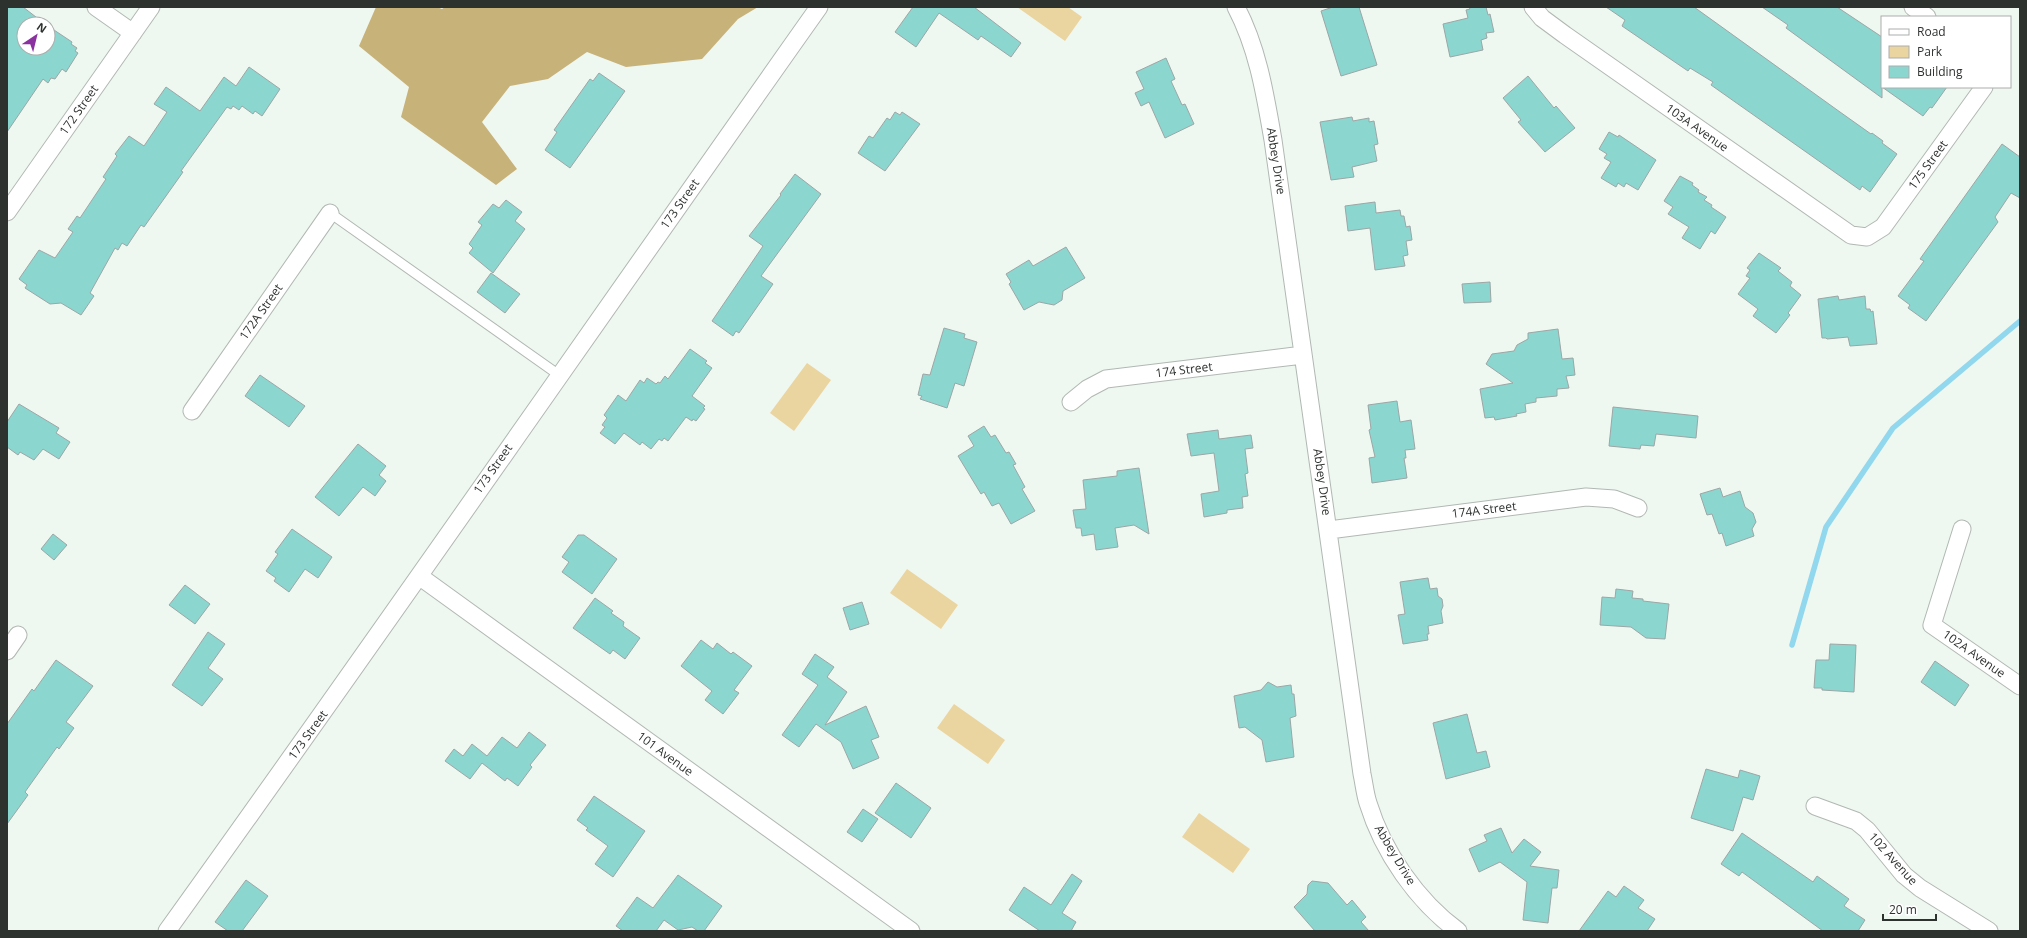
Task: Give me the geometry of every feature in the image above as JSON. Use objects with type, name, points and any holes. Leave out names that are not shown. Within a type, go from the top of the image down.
[{"type":"street","points":[[96,7],[133,33]]},
{"type":"street","name":"172 Street","points":[[7,212],[151,7]]},
{"type":"street","name":"173 Street","points":[[167,931],[344,685],[559,375],[819,7]]},
{"type":"street","name":"Abbey Drive","points":[[1236,7],[1250,39],[1265,89],[1280,186],[1362,774],[1368,803],[1378,831],[1412,886],[1431,907],[1458,931]]},
{"type":"street","name":"103A Avenue","points":[[1532,7],[1542,18],[1565,35],[1851,235],[1867,237]]},
{"type":"street","points":[[1913,7],[1926,16]]},
{"type":"street","name":"175 Street","points":[[1867,237],[1883,227],[1983,88]]},
{"type":"street","name":"172A Street","points":[[192,411],[330,213]]},
{"type":"street","name":"174 Street","points":[[1071,402],[1087,389],[1106,379],[1303,355]]},
{"type":"street","name":"174A Street","points":[[1328,530],[1586,497],[1614,499],[1638,508]]},
{"type":"street","name":"102A Avenue","points":[[1962,529],[1932,625],[2020,686]]},
{"type":"street","name":"101 Avenue","points":[[419,576],[911,931]]},
{"type":"street","points":[[7,651],[18,635]]},
{"type":"street","name":"102 Avenue","points":[[1815,806],[1856,821],[1867,830],[1904,875],[1920,888],[1989,931]]},
{"type":"lane","points":[[330,213],[559,375]]},
{"type":"green space","points":[[1017,7],[1068,7],[1082,17],[1065,41]]},
{"type":"green space","points":[[807,363],[831,380],[794,431],[770,413]]},
{"type":"green space","points":[[907,569],[958,605],[941,629],[890,593]]},
{"type":"green space","points":[[954,704],[1005,740],[988,764],[937,728]]},
{"type":"green space","points":[[1199,813],[1250,849],[1233,873],[1182,837]]},
{"type":"shaded area","points":[[376,7],[437,7],[442,9],[445,7],[758,7],[738,19],[702,59],[626,67],[587,52],[548,79],[510,86],[482,122],[517,169],[496,185],[401,117],[409,87],[359,46]]},
{"type":"building","points":[[7,7],[23,7],[35,16],[16,16],[16,56],[56,56],[56,31],[72,42],[71,44],[77,48],[75,51],[78,53],[66,72],[62,69],[55,79],[51,78],[48,83],[43,79],[7,132]]},
{"type":"building","points":[[913,7],[974,7],[1021,43],[1011,57],[981,36],[978,40],[939,13],[916,47],[895,32]]},
{"type":"building","points":[[1333,7],[1359,7],[1377,65],[1341,76],[1321,11]]},
{"type":"building","points":[[1469,7],[1486,7],[1488,15],[1490,14],[1494,32],[1486,33],[1487,38],[1481,40],[1483,50],[1450,57],[1443,24],[1468,18],[1466,10],[1470,9]]},
{"type":"building","points":[[1606,7],[1694,7],[1871,134],[1872,133],[1883,141],[1882,143],[1897,154],[1870,192],[1862,186],[1860,190],[1711,85],[1713,82],[1690,68],[1688,71],[1622,26],[1625,20]]},
{"type":"building","points":[[1762,7],[1837,7],[1881,36],[1882,98],[1786,28],[1788,25]]},
{"type":"building","points":[[1166,58],[1175,79],[1171,81],[1182,105],[1185,104],[1194,124],[1165,138],[1149,102],[1141,106],[1135,93],[1144,89],[1136,72]]},
{"type":"building","points":[[249,67],[280,89],[262,116],[255,111],[253,114],[242,106],[239,110],[233,106],[231,109],[227,107],[181,171],[183,172],[144,227],[141,225],[127,246],[122,243],[118,250],[115,248],[90,293],[94,296],[81,315],[61,303],[50,304],[25,288],[27,285],[19,279],[39,250],[55,258],[73,232],[68,229],[77,216],[80,218],[106,179],[103,177],[117,156],[115,154],[129,136],[144,146],[167,112],[154,104],[166,87],[200,111],[224,77],[236,86]]},
{"type":"building","points":[[599,73],[625,91],[570,168],[545,150],[557,132],[554,130],[590,79],[593,81]]},
{"type":"building","points":[[1528,76],[1554,108],[1556,106],[1575,128],[1545,152],[1518,122],[1521,120],[1503,98]]},
{"type":"building","points":[[1883,88],[1946,88],[1932,108],[1930,107],[1923,116]]},
{"type":"building","points":[[895,112],[900,115],[902,112],[920,124],[885,171],[858,153],[869,136],[873,138],[887,118],[890,120]]},
{"type":"building","points":[[1352,117],[1353,121],[1369,118],[1369,122],[1374,121],[1378,144],[1374,145],[1377,161],[1352,167],[1354,177],[1331,180],[1320,122]]},
{"type":"building","points":[[1609,132],[1618,137],[1619,135],[1656,160],[1638,190],[1626,183],[1624,187],[1618,183],[1616,187],[1601,178],[1611,162],[1604,158],[1607,154],[1599,149]]},
{"type":"building","points":[[2002,144],[2020,157],[2020,198],[2011,193],[1995,217],[1998,222],[1926,321],[1908,308],[1910,305],[1898,296],[1924,261],[1920,259]]},
{"type":"building","points":[[795,174],[821,194],[761,276],[773,284],[739,333],[736,331],[733,336],[712,321],[763,246],[749,236],[781,195],[780,194]]},
{"type":"building","points":[[1680,176],[1693,183],[1692,185],[1699,190],[1698,192],[1707,197],[1704,200],[1712,205],[1711,207],[1726,217],[1715,234],[1711,231],[1700,249],[1682,238],[1689,227],[1668,214],[1673,207],[1664,201]]},
{"type":"building","points":[[506,200],[522,212],[515,221],[525,229],[493,273],[469,253],[473,248],[469,244],[482,225],[478,222],[493,204],[499,208]]},
{"type":"building","points":[[1375,202],[1376,213],[1400,210],[1401,216],[1404,216],[1406,227],[1410,226],[1412,240],[1406,241],[1408,255],[1403,256],[1405,266],[1375,270],[1370,228],[1348,231],[1345,206]]},
{"type":"building","points":[[1066,247],[1085,278],[1063,291],[1062,300],[1054,305],[1039,302],[1024,310],[1009,284],[1011,282],[1006,274],[1029,260],[1033,266]]},
{"type":"building","points":[[1759,253],[1781,268],[1778,271],[1792,282],[1790,286],[1801,295],[1788,313],[1790,315],[1776,333],[1753,316],[1758,309],[1738,294],[1750,278],[1746,276],[1750,270],[1747,268]]},
{"type":"building","points":[[491,273],[520,294],[505,313],[477,292]]},
{"type":"building","points":[[1490,282],[1491,302],[1464,303],[1462,284]]},
{"type":"building","points":[[1838,296],[1839,300],[1865,296],[1866,309],[1870,309],[1871,312],[1873,311],[1877,344],[1850,346],[1848,337],[1822,338],[1818,299]]},
{"type":"building","points":[[944,328],[965,334],[964,338],[977,342],[964,386],[955,383],[947,408],[920,399],[922,396],[918,395],[923,374],[930,375]]},
{"type":"building","points":[[1558,329],[1562,359],[1573,358],[1575,375],[1566,376],[1569,388],[1557,389],[1557,396],[1536,398],[1536,402],[1525,404],[1526,412],[1516,414],[1517,416],[1495,420],[1494,417],[1485,418],[1480,389],[1513,383],[1486,364],[1492,354],[1514,351],[1517,345],[1528,339],[1528,333]]},
{"type":"building","points":[[690,349],[707,361],[705,363],[712,368],[692,396],[705,406],[703,408],[705,409],[696,421],[693,419],[692,421],[686,417],[668,441],[664,438],[662,441],[659,439],[651,449],[642,442],[640,445],[624,433],[615,444],[600,433],[605,427],[602,425],[607,418],[604,415],[618,395],[626,401],[640,380],[644,383],[647,378],[656,384],[658,382],[660,383],[665,376],[668,379]]},
{"type":"building","points":[[260,375],[305,406],[289,427],[245,396]]},
{"type":"building","points":[[1397,401],[1400,422],[1411,420],[1415,449],[1405,450],[1406,458],[1404,458],[1407,478],[1372,483],[1369,458],[1375,457],[1369,430],[1371,429],[1368,405]]},
{"type":"building","points":[[19,404],[59,428],[56,433],[70,442],[59,459],[43,449],[34,460],[20,452],[18,455],[7,447],[7,422]]},
{"type":"building","points":[[1613,407],[1698,416],[1696,438],[1656,434],[1654,446],[1641,445],[1640,449],[1609,446]]},
{"type":"building","points":[[984,426],[991,437],[995,435],[1006,453],[1009,452],[1016,464],[1013,465],[1025,487],[1022,489],[1035,511],[1011,524],[999,503],[992,506],[984,492],[981,494],[958,456],[974,446],[968,436]]},
{"type":"building","points":[[1218,430],[1219,439],[1251,435],[1253,448],[1245,449],[1248,473],[1245,474],[1248,496],[1242,497],[1243,508],[1227,510],[1227,513],[1204,517],[1201,494],[1219,491],[1214,453],[1191,456],[1187,434]]},
{"type":"building","points":[[358,444],[386,466],[379,475],[386,481],[375,496],[363,487],[339,516],[315,497]]},
{"type":"building","points":[[1139,468],[1149,534],[1134,525],[1115,528],[1118,547],[1096,550],[1094,534],[1082,536],[1081,528],[1076,528],[1073,510],[1086,509],[1083,480],[1117,476],[1117,471]]},
{"type":"building","points":[[1720,488],[1723,497],[1740,491],[1745,507],[1753,513],[1756,522],[1752,529],[1754,536],[1726,546],[1722,533],[1719,534],[1712,514],[1707,515],[1700,494]]},
{"type":"building","points":[[292,529],[332,557],[318,578],[305,569],[289,592],[274,581],[276,578],[266,571],[278,554],[275,552]]},
{"type":"building","points":[[53,534],[67,545],[54,560],[41,549]]},
{"type":"building","points":[[578,535],[584,535],[617,559],[592,594],[562,572],[569,562],[562,557]]},
{"type":"building","points":[[1428,578],[1430,589],[1437,588],[1438,596],[1442,599],[1443,606],[1441,611],[1443,623],[1428,626],[1428,640],[1403,644],[1398,615],[1405,614],[1400,582]]},
{"type":"building","points":[[185,585],[210,604],[195,624],[169,605]]},
{"type":"building","points":[[1616,589],[1633,591],[1632,598],[1643,599],[1643,601],[1669,604],[1665,639],[1646,638],[1631,627],[1600,625],[1602,597],[1615,598]]},
{"type":"building","points":[[595,598],[613,611],[611,613],[624,622],[623,626],[640,638],[625,659],[613,650],[610,654],[573,628]]},
{"type":"building","points":[[862,602],[869,624],[850,630],[843,608]]},
{"type":"building","points":[[208,632],[225,644],[208,668],[223,679],[202,706],[172,685]]},
{"type":"building","points":[[701,640],[713,649],[717,643],[731,654],[733,652],[752,666],[734,690],[739,693],[723,714],[705,700],[712,691],[681,666]]},
{"type":"building","points":[[1830,644],[1856,645],[1854,692],[1814,688],[1816,660],[1829,660]]},
{"type":"building","points":[[815,654],[834,667],[827,677],[847,692],[825,725],[866,706],[879,737],[871,740],[879,758],[853,769],[841,742],[816,724],[799,747],[782,735],[818,685],[802,674]]},
{"type":"building","points":[[56,660],[93,686],[66,722],[74,728],[59,749],[57,747],[25,792],[28,795],[7,824],[7,724],[32,689],[34,691]]},
{"type":"building","points":[[1935,661],[1969,685],[1955,706],[1921,682]]},
{"type":"building","points":[[1268,682],[1277,687],[1291,685],[1292,694],[1294,694],[1296,716],[1290,718],[1294,757],[1266,762],[1262,740],[1245,727],[1239,728],[1234,696],[1261,690]]},
{"type":"building","points":[[1467,714],[1477,753],[1486,751],[1490,767],[1446,779],[1433,723]]},
{"type":"building","points":[[529,732],[546,745],[530,765],[532,767],[518,786],[507,778],[505,781],[482,763],[470,779],[445,761],[454,749],[463,756],[472,744],[487,756],[502,737],[517,748]]},
{"type":"building","points":[[1706,769],[1738,778],[1740,770],[1760,776],[1753,800],[1743,797],[1733,831],[1691,818]]},
{"type":"building","points":[[896,783],[931,808],[911,838],[875,813]]},
{"type":"building","points":[[594,796],[645,831],[613,877],[595,864],[608,846],[586,830],[588,828],[577,820]]},
{"type":"building","points":[[863,809],[878,819],[862,842],[847,832]]},
{"type":"building","points":[[1501,828],[1512,853],[1524,839],[1541,852],[1530,866],[1559,870],[1557,888],[1552,888],[1548,923],[1523,920],[1527,882],[1500,862],[1479,872],[1469,849],[1487,841],[1484,835]]},
{"type":"building","points":[[1742,833],[1813,882],[1817,876],[1849,899],[1844,906],[1865,920],[1858,931],[1823,931],[1742,872],[1739,876],[1721,864]]},
{"type":"building","points":[[1072,874],[1082,881],[1062,913],[1076,922],[1071,931],[1040,931],[1009,910],[1024,887],[1051,905]]},
{"type":"building","points":[[678,875],[722,906],[704,931],[698,931],[692,927],[678,930],[664,920],[656,931],[623,931],[616,926],[637,897],[653,908]]},
{"type":"building","points":[[246,880],[268,896],[242,931],[228,931],[215,922]]},
{"type":"building","points":[[1312,881],[1328,883],[1347,905],[1352,900],[1366,917],[1361,922],[1369,931],[1315,931],[1294,907],[1307,894],[1308,885]]},
{"type":"building","points":[[1624,886],[1644,900],[1638,908],[1655,919],[1647,931],[1579,931],[1608,891],[1616,897]]},
{"type":"waterway","points":[[1792,645],[1826,527],[1893,428],[2020,321]]}]
